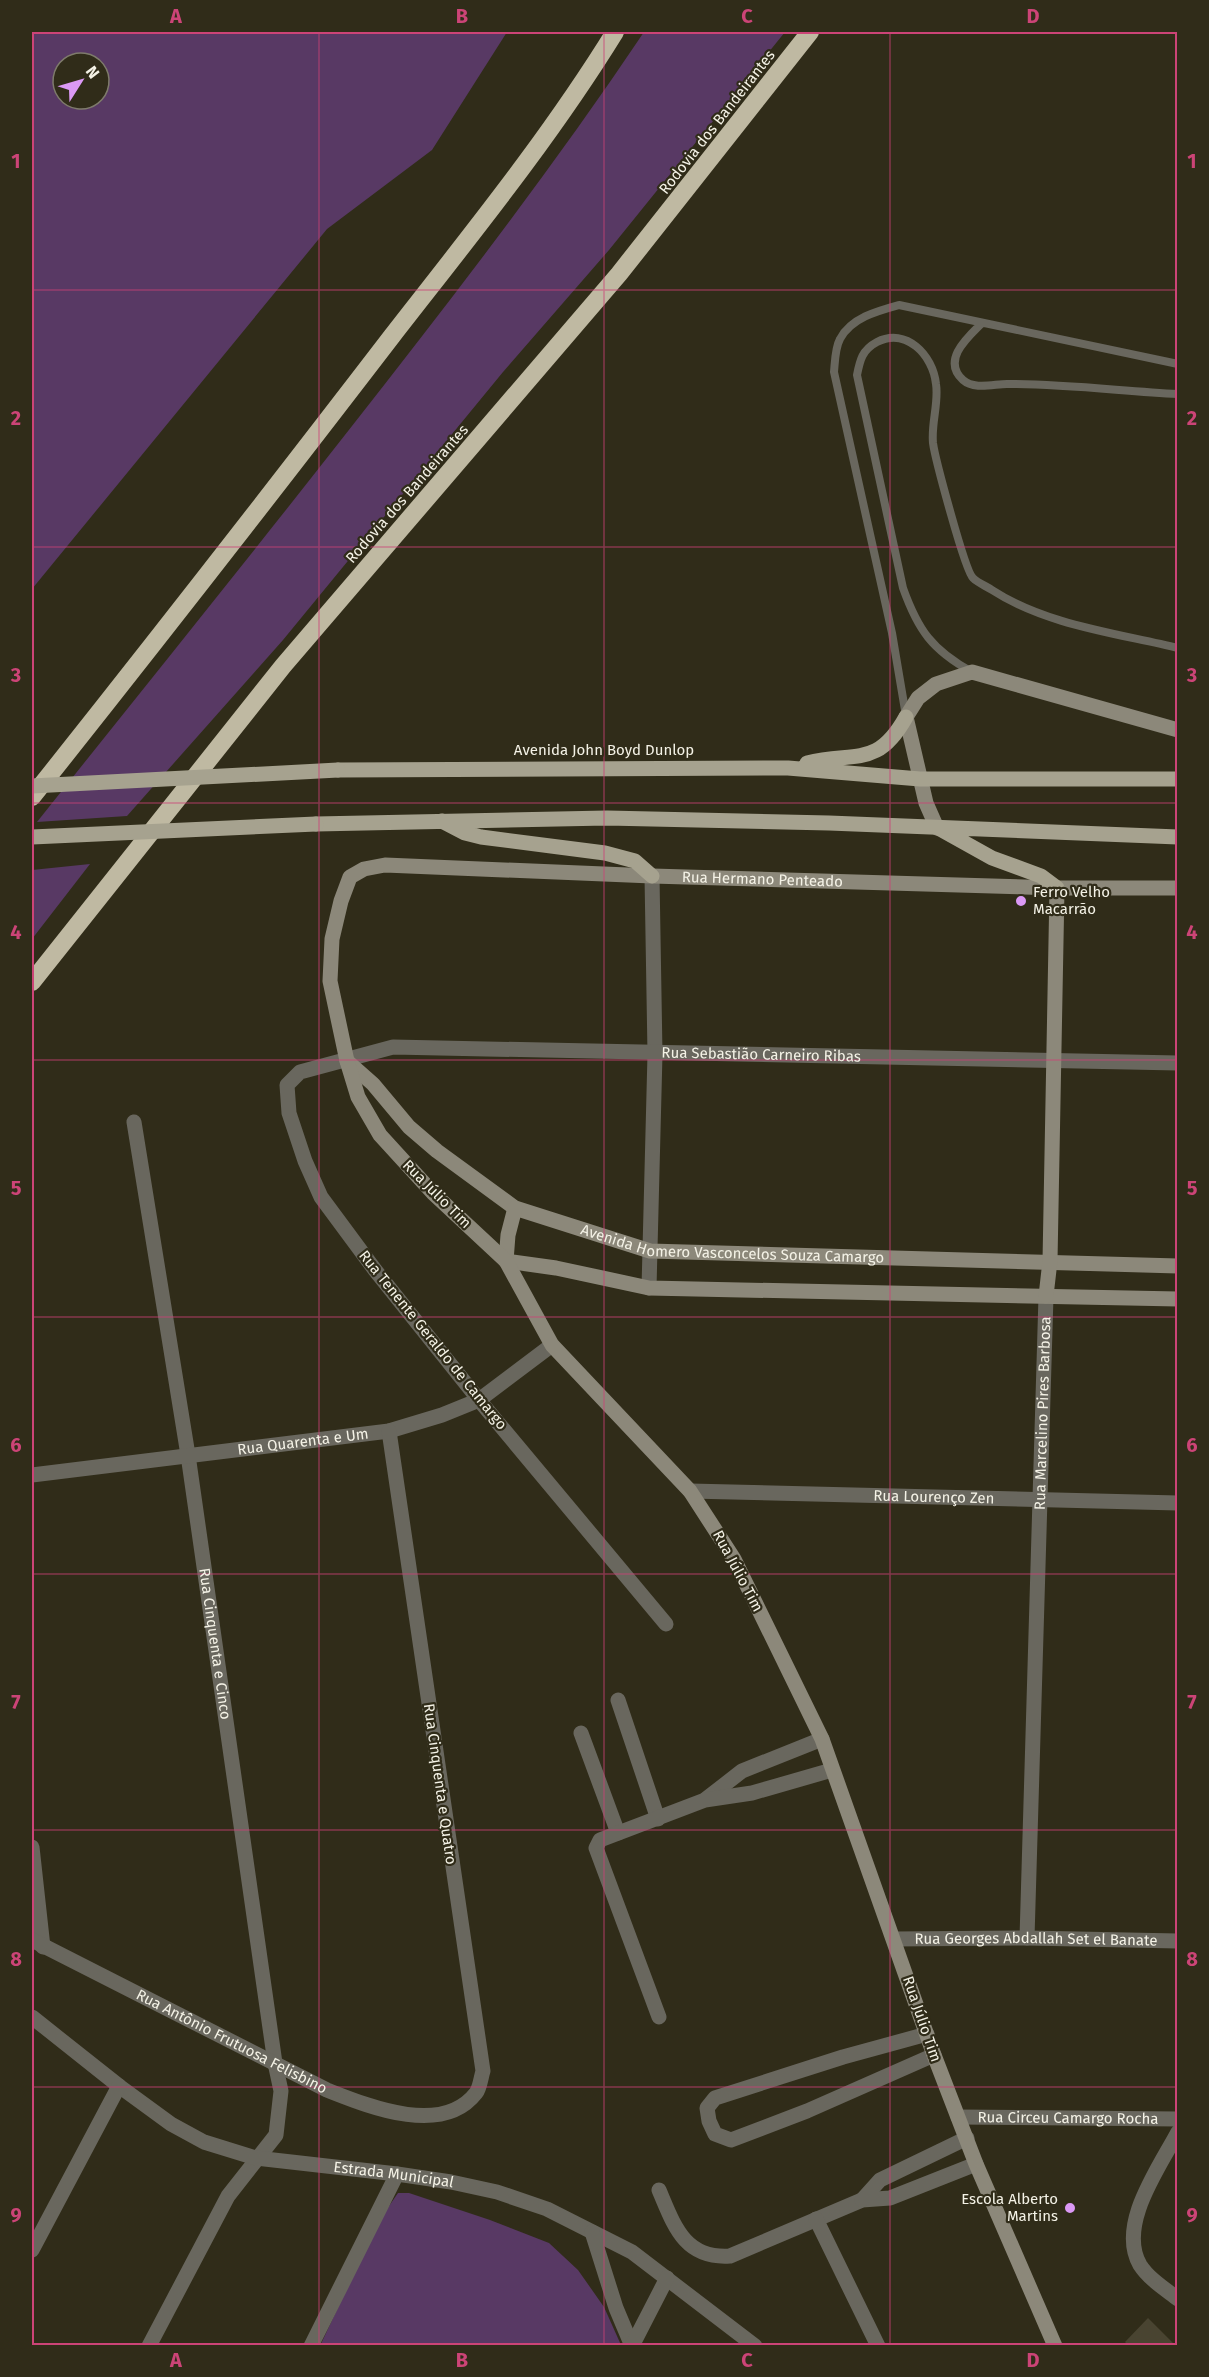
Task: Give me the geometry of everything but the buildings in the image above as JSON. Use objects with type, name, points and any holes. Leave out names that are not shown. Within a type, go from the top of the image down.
[{"type":"highway","points":[[32,797],[217,564],[507,188],[569,105],[615,32]]},
{"type":"highway","name":"Rodovia dos Bandeirantes","points":[[32,981],[283,666],[626,265],[810,32]]},
{"type":"main road","points":[[788,768],[867,755],[881,749],[891,740],[918,698],[936,684],[972,672],[1178,730]]},
{"type":"main road","points":[[906,717],[926,803],[938,828],[992,858],[1041,876],[1057,888]]},
{"type":"main road","name":"Avenida John Boyd Dunlop","points":[[32,786],[338,770],[788,768],[920,778],[1178,779]]},
{"type":"main road","points":[[32,837],[316,824],[607,818],[1178,837]]},
{"type":"main road","points":[[440,820],[465,833],[481,837],[605,853],[635,861],[652,876]]},
{"type":"main road","name":"Rua Hermano Penteado","points":[[351,877],[364,869],[385,865],[652,876],[1057,888],[1178,888]]},
{"type":"main road","name":"Rua Júlio Tim","points":[[351,877],[341,900],[332,939],[330,981],[347,1061],[358,1097],[380,1135],[433,1193],[507,1261],[552,1345],[690,1491],[734,1559],[822,1739],[934,2055],[976,2164],[1052,2341]]},
{"type":"main road","name":"Rua Marcelino Pires Barbosa","points":[[1046,1296],[1050,1262],[1057,888]]},
{"type":"main road","name":"Avenida Homero Vasconcelos Souza Camargo","points":[[347,1061],[373,1084],[409,1126],[437,1151],[515,1208],[650,1251],[1178,1266]]},
{"type":"main road","points":[[515,1208],[508,1235],[507,1261],[556,1268],[649,1288],[1178,1299]]},
{"type":"street","points":[[649,1288],[655,1054],[652,876]]},
{"type":"street","name":"Rua Sebastião Carneiro Ribas","points":[[347,1061],[393,1047],[1178,1064]]},
{"type":"street","name":"Rua Tenente Geraldo de Camargo","points":[[347,1061],[322,1064],[300,1072],[287,1085],[289,1113],[305,1161],[321,1197],[375,1270],[479,1400],[666,1624]]},
{"type":"street","name":"Rua Cinquenta e Cinco","points":[[134,1122],[188,1455],[274,2063],[281,2091],[276,2135],[228,2196],[149,2346]]},
{"type":"street","name":"Rua Marcelino Pires Barbosa","points":[[1027,1938],[1046,1296]]},
{"type":"street","name":"Rua Quarenta e Um","points":[[32,1475],[389,1431],[442,1415],[479,1400],[552,1345]]},
{"type":"street","name":"Rua Cinquenta e Quatro","points":[[389,1431],[483,2071],[477,2092],[459,2107],[440,2115]]},
{"type":"street","name":"Rua Lourenço Zen","points":[[690,1491],[1178,1503]]},
{"type":"street","points":[[618,1700],[657,1819]]},
{"type":"street","points":[[581,1733],[618,1833]]},
{"type":"street","points":[[705,1800],[742,1771],[822,1739]]},
{"type":"street","points":[[659,2017],[596,1848],[600,1840],[705,1800],[752,1793],[832,1770]]},
{"type":"street","points":[[32,1847],[37,1944]]},
{"type":"street","name":"Rua Georges Abdallah Set el Banate","points":[[894,1939],[1027,1938],[1178,1941]]},
{"type":"street","name":"Rua Antônio Frutuosa Felisbino","points":[[37,1944],[327,2090],[368,2106],[403,2115],[440,2115]]},
{"type":"street","name":"Estrada Municipal","points":[[32,2017],[118,2086],[171,2124],[204,2142],[256,2158],[398,2174],[497,2192],[547,2209],[632,2253],[755,2346]]},
{"type":"street","points":[[927,2034],[843,2056],[715,2098],[707,2108],[709,2121],[715,2134],[731,2139],[807,2112],[934,2055]]},
{"type":"street","points":[[32,2250],[118,2086]]},
{"type":"street","name":"Rua Circeu Camargo Rocha","points":[[958,2117],[1178,2119]]},
{"type":"street","points":[[1178,2132],[1146,2192],[1133,2225],[1132,2236],[1140,2264],[1149,2276],[1178,2299]]},
{"type":"street","points":[[862,2200],[880,2180],[967,2138]]},
{"type":"street","points":[[658,2190],[678,2233],[690,2246],[714,2258],[747,2251],[862,2200],[890,2198],[976,2164]]},
{"type":"street","points":[[311,2346],[398,2174]]},
{"type":"street","points":[[816,2219],[878,2346]]},
{"type":"street","points":[[592,2232],[616,2308],[632,2346]]},
{"type":"street","points":[[632,2346],[667,2278]]},
{"type":"lane","points":[[906,717],[892,633],[834,372],[839,341],[851,324],[876,311],[899,305],[932,310],[982,323],[1178,364]]},
{"type":"lane","points":[[982,323],[961,344],[956,356],[956,370],[964,381],[973,386],[1008,384],[1178,394]]},
{"type":"lane","points":[[972,672],[948,659],[932,643],[914,618],[903,588],[857,375],[863,353],[886,338],[906,339],[917,345],[930,363],[936,384],[933,442],[962,555],[971,577],[1017,604],[1049,618],[1178,648]]},
{"type":"shaded area","points":[[32,32],[507,32],[432,150],[327,229],[32,589]]},
{"type":"shaded area","points":[[644,32],[785,32],[609,250],[503,372],[283,640],[127,816],[37,822],[274,525],[502,232]]},
{"type":"shaded area","points":[[90,864],[32,939],[32,870]]},
{"type":"shaded area","points":[[398,2193],[409,2193],[490,2220],[549,2243],[578,2270],[604,2307],[621,2345],[320,2346],[378,2222]]},
{"type":"place","name":"Ferro Velho Macarrão","points":[[1021,901]]},
{"type":"place","name":"Escola Alberto Martins","points":[[1070,2208]]}]
